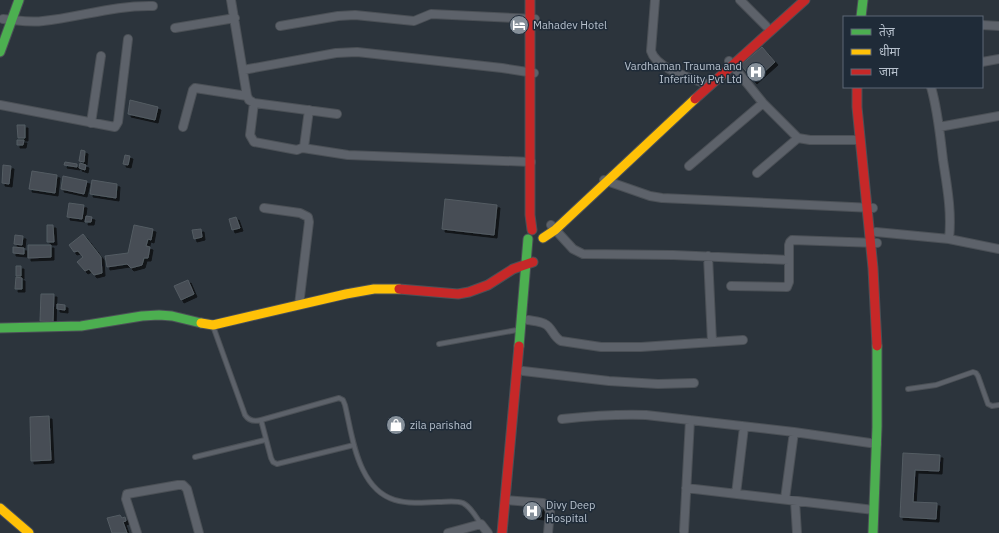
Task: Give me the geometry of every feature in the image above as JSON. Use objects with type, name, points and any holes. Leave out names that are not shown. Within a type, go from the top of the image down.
[{"type":"street","points":[[0,52],[4,27],[11,0]]},
{"type":"street","points":[[4,27],[19,0]]},
{"type":"street","points":[[231,0],[247,96],[249,100],[254,103],[337,114]]},
{"type":"street","points":[[509,533],[509,500],[520,329],[530,263],[537,235],[533,19],[530,0]]},
{"type":"street","points":[[533,19],[536,0]]},
{"type":"street","points":[[654,0],[651,51],[653,57],[660,64],[704,84]]},
{"type":"street","points":[[740,0],[766,26]]},
{"type":"street","points":[[537,235],[553,227],[604,181],[730,63],[794,0]]},
{"type":"street","points":[[604,181],[704,84],[805,0]]},
{"type":"street","points":[[861,16],[863,0]]},
{"type":"street","points":[[868,16],[869,0]]},
{"type":"street","points":[[4,27],[24,22],[43,21],[132,6],[153,6]]},
{"type":"street","points":[[280,26],[355,14],[414,21],[430,14],[533,19]]},
{"type":"street","points":[[175,28],[235,18]]},
{"type":"street","points":[[983,25],[999,26]]},
{"type":"street","points":[[0,106],[113,127],[117,126],[128,39]]},
{"type":"street","points":[[243,70],[330,54],[357,52],[534,73]]},
{"type":"street","points":[[91,123],[101,56]]},
{"type":"street","points":[[983,62],[999,59]]},
{"type":"street","points":[[730,63],[763,103],[798,138],[810,140],[860,140]]},
{"type":"street","points":[[534,73],[530,215],[537,235]]},
{"type":"street","points":[[183,128],[193,90],[195,88],[247,96]]},
{"type":"street","points":[[857,88],[860,140],[870,208],[882,321],[884,445],[881,533]]},
{"type":"street","points":[[864,88],[863,107],[870,208],[876,232],[874,243],[877,444],[873,533]]},
{"type":"street","points":[[931,88],[939,127],[950,204],[951,223],[949,239]]},
{"type":"street","points":[[254,103],[250,135],[254,142],[297,150],[303,148],[348,155],[531,162]]},
{"type":"street","points":[[689,166],[763,103]]},
{"type":"street","points":[[303,148],[309,110]]},
{"type":"street","points":[[939,127],[999,116]]},
{"type":"street","points":[[757,173],[798,138]]},
{"type":"street","points":[[604,181],[650,196],[668,199],[870,208]]},
{"type":"street","points":[[264,208],[300,212],[308,217],[309,222],[299,305]]},
{"type":"street","points":[[553,227],[573,249],[583,254],[708,256],[789,260]]},
{"type":"street","points":[[876,232],[949,239],[998,250]]},
{"type":"street","points":[[731,286],[787,287],[789,282],[789,245],[792,240],[874,243]]},
{"type":"street","points":[[708,256],[712,342]]},
{"type":"street","points":[[0,328],[92,325],[142,316],[159,315],[172,316],[202,324],[213,325],[374,289],[402,289],[458,294],[469,292],[488,285],[513,269],[530,263]]},
{"type":"street","points":[[502,533],[509,500],[523,371],[528,320],[530,263]]},
{"type":"street","points":[[528,320],[544,323],[548,326],[557,339],[567,343],[601,347],[641,347],[743,340]]},
{"type":"street","points":[[523,371],[623,382],[658,384],[694,383]]},
{"type":"street","points":[[562,419],[628,414],[794,432],[877,444]]},
{"type":"street","points":[[684,530],[690,420]]},
{"type":"street","points":[[736,494],[744,427]]},
{"type":"street","points":[[785,499],[794,432]]},
{"type":"street","points":[[137,533],[126,499],[127,494],[178,485],[183,485],[187,488],[199,533]]},
{"type":"street","points":[[686,488],[874,510]]},
{"type":"street","points":[[509,500],[543,503],[547,505],[550,511],[548,533]]},
{"type":"street","points":[[795,501],[797,533]]},
{"type":"street","points":[[0,508],[30,533]]},
{"type":"street","points":[[0,516],[21,533]]},
{"type":"street","points":[[448,533],[481,524],[488,533]]},
{"type":"lane","points":[[213,325],[245,415],[252,421],[261,420],[339,398],[343,400],[345,405],[354,445],[363,470],[370,483],[381,493],[395,500],[406,503],[454,501],[462,503],[470,508],[481,524]]},
{"type":"lane","points":[[439,344],[520,329]]},
{"type":"lane","points":[[908,389],[936,385],[973,372],[978,376],[988,404],[992,406],[999,405]]},
{"type":"lane","points":[[261,420],[271,458],[273,462],[277,464],[354,445]]},
{"type":"lane","points":[[195,457],[266,440]]},
{"type":"building","points":[[762,47],[775,62],[754,81],[741,65]]},
{"type":"building","points":[[130,100],[158,107],[155,120],[128,114]]},
{"type":"building","points":[[17,125],[25,125],[25,138],[18,138]]},
{"type":"building","points":[[17,140],[24,140],[23,145],[17,145]]},
{"type":"building","points":[[81,150],[85,151],[84,162],[79,161]]},
{"type":"building","points":[[125,155],[130,156],[128,165],[123,164]]},
{"type":"building","points":[[65,162],[77,164],[77,167],[64,165]]},
{"type":"building","points":[[80,163],[86,165],[85,170],[79,168]]},
{"type":"building","points":[[3,165],[11,166],[9,184],[2,183]]},
{"type":"building","points":[[32,171],[57,175],[55,193],[29,189]]},
{"type":"building","points":[[63,176],[87,181],[84,194],[61,189]]},
{"type":"building","points":[[92,180],[117,184],[116,198],[90,194]]},
{"type":"building","points":[[445,199],[497,205],[494,235],[442,229]]},
{"type":"building","points":[[69,203],[84,205],[82,219],[67,217]]},
{"type":"building","points":[[86,216],[92,217],[91,222],[85,222]]},
{"type":"building","points":[[236,217],[240,228],[232,230],[229,219]]},
{"type":"building","points":[[47,225],[53,225],[54,242],[47,242]]},
{"type":"building","points":[[134,225],[153,229],[151,240],[148,239],[146,246],[150,247],[148,258],[144,258],[142,265],[131,268],[127,264],[107,267],[105,256],[128,253]]},
{"type":"building","points":[[201,229],[202,237],[194,239],[192,230]]},
{"type":"building","points":[[83,234],[101,257],[102,273],[94,275],[89,269],[85,271],[77,262],[83,257],[78,251],[74,252],[69,245]]},
{"type":"building","points":[[15,235],[23,236],[22,245],[14,244]]},
{"type":"building","points":[[28,245],[51,245],[51,257],[28,258]]},
{"type":"building","points":[[13,247],[24,248],[24,254],[13,253]]},
{"type":"building","points":[[16,266],[21,266],[21,276],[16,276]]},
{"type":"building","points":[[16,277],[22,278],[22,289],[15,289]]},
{"type":"building","points":[[188,280],[194,294],[181,300],[174,286]]},
{"type":"building","points":[[41,294],[54,294],[53,322],[40,321]]},
{"type":"building","points":[[57,304],[65,305],[65,310],[57,309]]},
{"type":"building","points":[[49,416],[51,460],[31,461],[30,417]]},
{"type":"building","points":[[903,453],[940,455],[939,471],[915,470],[913,502],[937,503],[936,519],[900,517]]},
{"type":"building","points":[[525,505],[542,507],[541,517],[523,515]]},
{"type":"building","points":[[120,515],[122,518],[125,517],[126,521],[123,522],[127,533],[112,533],[107,518]]},
{"type":"traffic: fast","points":[[0,52],[19,0]]},
{"type":"traffic: fast","points":[[861,16],[863,0]]},
{"type":"traffic: fast","points":[[519,346],[528,239]]},
{"type":"traffic: fast","points":[[0,328],[81,326],[142,316],[159,315],[172,316],[201,323]]},
{"type":"traffic: fast","points":[[873,533],[877,427],[877,346]]},
{"type":"traffic: slow","points":[[543,238],[555,230],[695,99]]},
{"type":"traffic: slow","points":[[201,323],[213,325],[346,294],[374,289],[399,289]]},
{"type":"traffic: slow","points":[[0,508],[29,533]]},
{"type":"traffic: jam","points":[[530,0],[530,215],[532,230]]},
{"type":"traffic: jam","points":[[695,99],[805,0]]},
{"type":"traffic: jam","points":[[857,88],[857,107],[873,268],[877,346]]},
{"type":"traffic: jam","points":[[399,289],[458,294],[469,292],[488,285],[513,269],[533,262]]},
{"type":"traffic: jam","points":[[502,533],[519,346]]},
{"type":"place","name":"Mahadev Hotel","points":[[519,25]]},
{"type":"place","name":"Vardhaman Trauma and Infertility Pvt Ltd","points":[[756,72]]},
{"type":"place","name":"zila parishad","points":[[396,425]]},
{"type":"place","name":"Divy Deep Hospital","points":[[532,511]]}]
